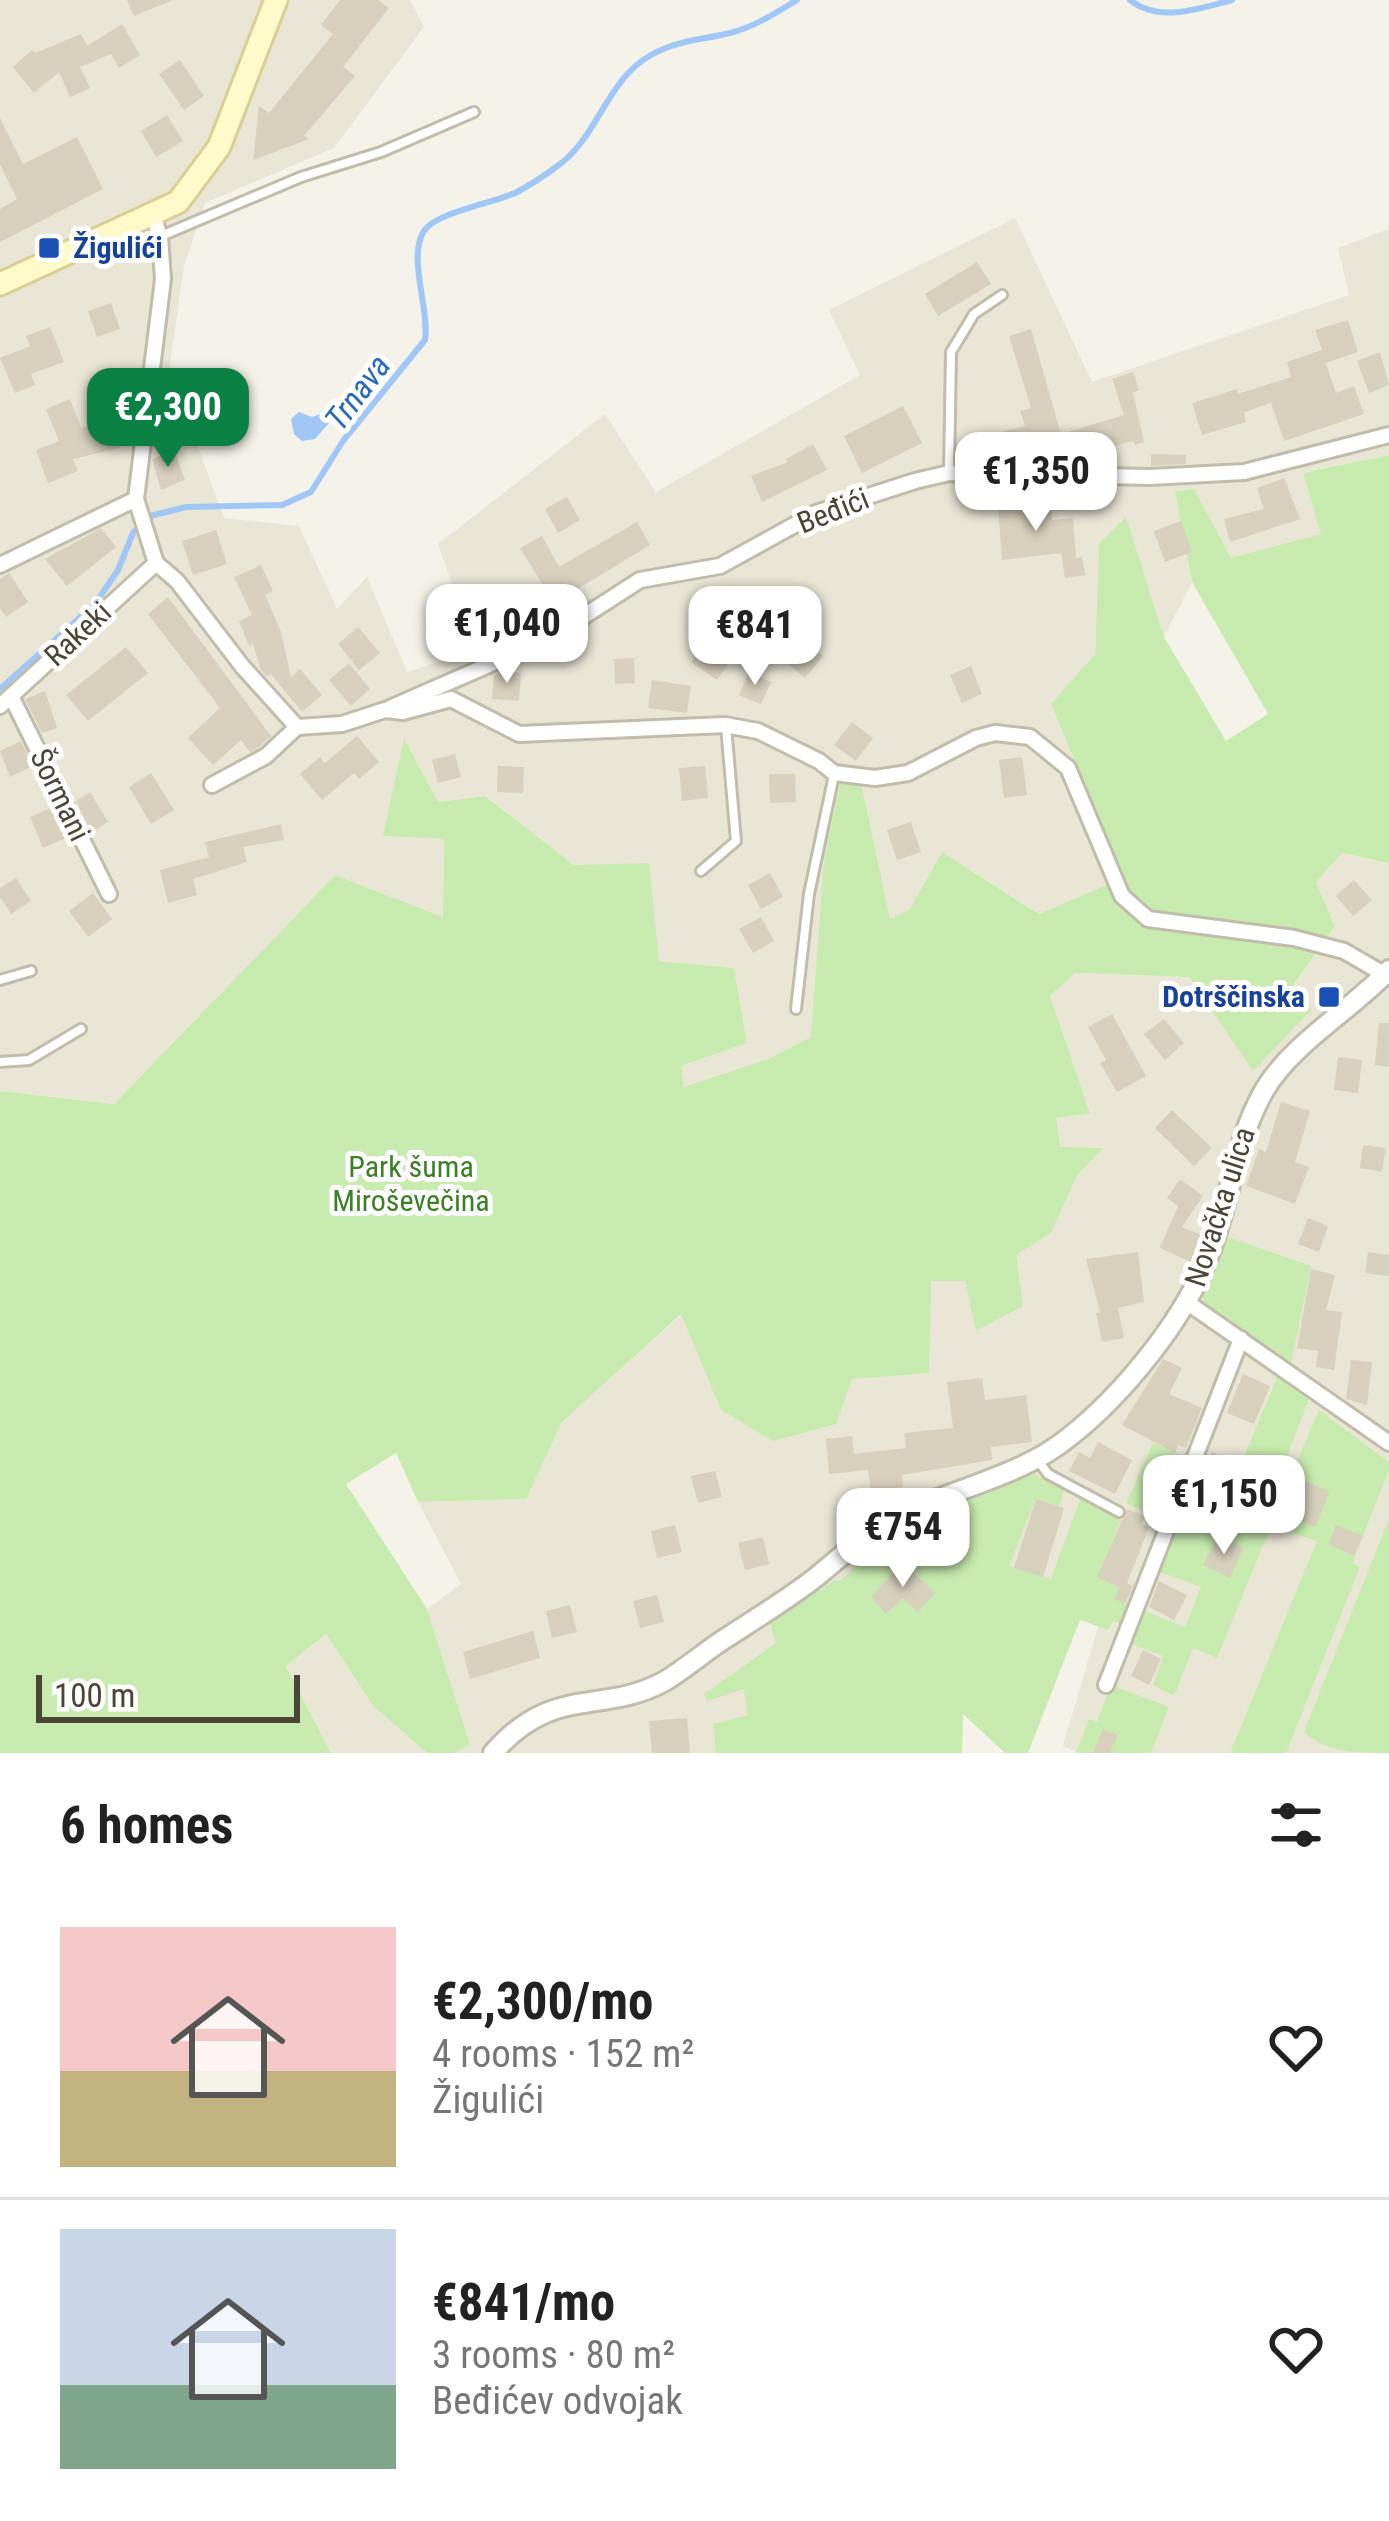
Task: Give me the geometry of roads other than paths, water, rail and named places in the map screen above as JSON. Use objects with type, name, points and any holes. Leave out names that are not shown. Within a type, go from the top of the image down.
[{"type":"main road","points":[[0,284],[157,226],[219,147],[276,0]]},
{"type":"street","points":[[157,226],[163,279],[137,503],[156,563],[177,581],[297,727]]},
{"type":"street","name":"Beđići","points":[[385,710],[550,638],[640,580],[720,566],[816,513],[949,473],[1150,477],[1244,472],[1389,435]]},
{"type":"street","points":[[0,565],[137,503]]},
{"type":"street","name":"Rakeki","points":[[6,701],[156,563]]},
{"type":"street","points":[[212,785],[266,756],[297,727],[341,724],[385,710],[403,712],[451,699],[519,734],[725,725],[758,731],[834,773],[875,778],[908,773],[976,738],[995,733],[1030,737],[1068,768],[1122,896],[1148,919],[1294,938],[1344,951],[1388,973]]},
{"type":"street","name":"Šormani","points":[[6,701],[109,894]]},
{"type":"street","name":"Novačka ulica","points":[[493,1753],[513,1732],[551,1709],[667,1679],[883,1525],[1037,1459],[1070,1437],[1188,1303],[1210,1254],[1240,1137],[1268,1083],[1284,1063],[1388,973]]},
{"type":"street","points":[[1188,1303],[1389,1443]]},
{"type":"street","points":[[1106,1684],[1241,1339]]},
{"type":"lane","points":[[157,226],[381,152],[474,112]]},
{"type":"lane","points":[[949,473],[951,352],[974,314],[1002,295]]},
{"type":"lane","points":[[700,871],[736,841],[725,725]]},
{"type":"lane","points":[[796,1009],[809,894],[834,773]]},
{"type":"lane","points":[[0,980],[31,971]]},
{"type":"lane","points":[[0,1062],[29,1060],[81,1029]]},
{"type":"lane","points":[[1037,1459],[1048,1474],[1120,1512]]},
{"type":"water","points":[[299,412],[312,417],[326,412],[329,423],[315,439],[302,441],[294,434],[291,419]]},
{"type":"waterway","name":"Trnava","points":[[0,689],[95,604],[118,570],[133,533],[150,516],[186,507],[282,505],[311,492],[343,441],[425,340],[418,255],[419,242],[431,224],[517,192],[556,167],[582,142],[623,79],[651,55],[748,27],[797,0]]},
{"type":"waterway","name":"Trnava","points":[[1130,0],[1166,12],[1232,0]]},
{"type":"place","name":"Žigulići","points":[[49,248]]},
{"type":"place","name":"Dotrščinska","points":[[1329,997]]},
{"type":"park label","name":"Park šuma Miroševečina","points":[[411,1184]]}]
